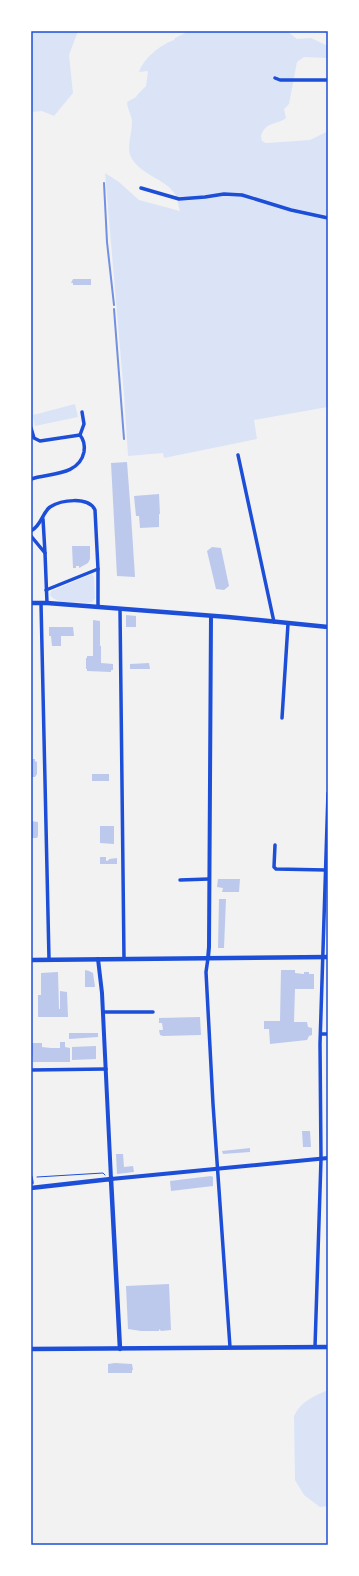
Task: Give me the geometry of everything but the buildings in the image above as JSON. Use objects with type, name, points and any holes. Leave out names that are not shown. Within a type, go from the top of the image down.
[{"type":"main road","points":[[31,603],[211,616],[328,627]]},
{"type":"main road","points":[[31,960],[326,957]]},
{"type":"main road","points":[[32,1186],[111,1180],[120,1349]]},
{"type":"main road","points":[[31,1349],[328,1347]]},
{"type":"street","points":[[275,78],[280,80],[328,80]]},
{"type":"street","points":[[141,188],[171,198],[186,199],[233,193],[252,197],[291,210],[328,218]]},
{"type":"street","points":[[31,479],[68,471],[76,466],[84,452],[83,441],[80,435],[84,421],[82,412]]},
{"type":"street","points":[[31,428],[34,438],[40,441],[80,435]]},
{"type":"street","points":[[238,455],[274,622]]},
{"type":"street","points":[[31,531],[38,526],[48,510],[53,506],[75,501],[90,503],[95,510],[98,607]]},
{"type":"street","points":[[43,518],[47,603]]},
{"type":"street","points":[[31,536],[45,553]]},
{"type":"street","points":[[46,590],[98,569]]},
{"type":"street","points":[[41,603],[49,959]]},
{"type":"street","points":[[120,609],[124,959]]},
{"type":"street","points":[[211,616],[209,947],[206,972],[230,1347]]},
{"type":"street","points":[[282,718],[288,624]]},
{"type":"street","points":[[315,1347],[321,1159],[321,1034],[326,957],[328,793]]},
{"type":"street","points":[[276,845],[274,867],[276,869],[326,870]]},
{"type":"street","points":[[180,880],[209,879]]},
{"type":"street","points":[[98,959],[103,1012],[111,1180],[328,1158]]},
{"type":"street","points":[[103,1012],[153,1012]]},
{"type":"street","points":[[321,1034],[328,1034]]},
{"type":"street","points":[[31,1070],[106,1069]]},
{"type":"street","points":[[31,1177],[32,1186]]},
{"type":"shaded area","points":[[31,31],[78,31],[69,55],[73,93],[54,116],[42,111],[31,112]]},
{"type":"shaded area","points":[[189,31],[287,31],[297,39],[311,38],[328,46],[328,58],[304,57],[297,62],[289,104],[284,109],[286,118],[266,128],[261,136],[262,141],[266,143],[310,140],[328,131],[328,407],[254,420],[257,439],[164,458],[163,453],[128,456],[105,173],[119,182],[139,200],[180,211],[177,198],[172,190],[167,185],[139,167],[130,155],[129,147],[132,122],[127,102],[136,97],[146,86],[148,71],[139,72],[149,57],[163,45]]},
{"type":"shaded area","points":[[75,404],[78,417],[35,426],[33,415]]},
{"type":"shaded area","points":[[92,574],[94,577],[95,598],[92,602],[62,602],[50,595],[51,591]]},
{"type":"shaded area","points":[[328,1390],[328,1506],[320,1507],[304,1495],[295,1480],[294,1416],[300,1406],[313,1397]]},
{"type":"railway","points":[[104,183],[107,242],[114,305]]},
{"type":"railway","points":[[114,309],[124,439]]}]
